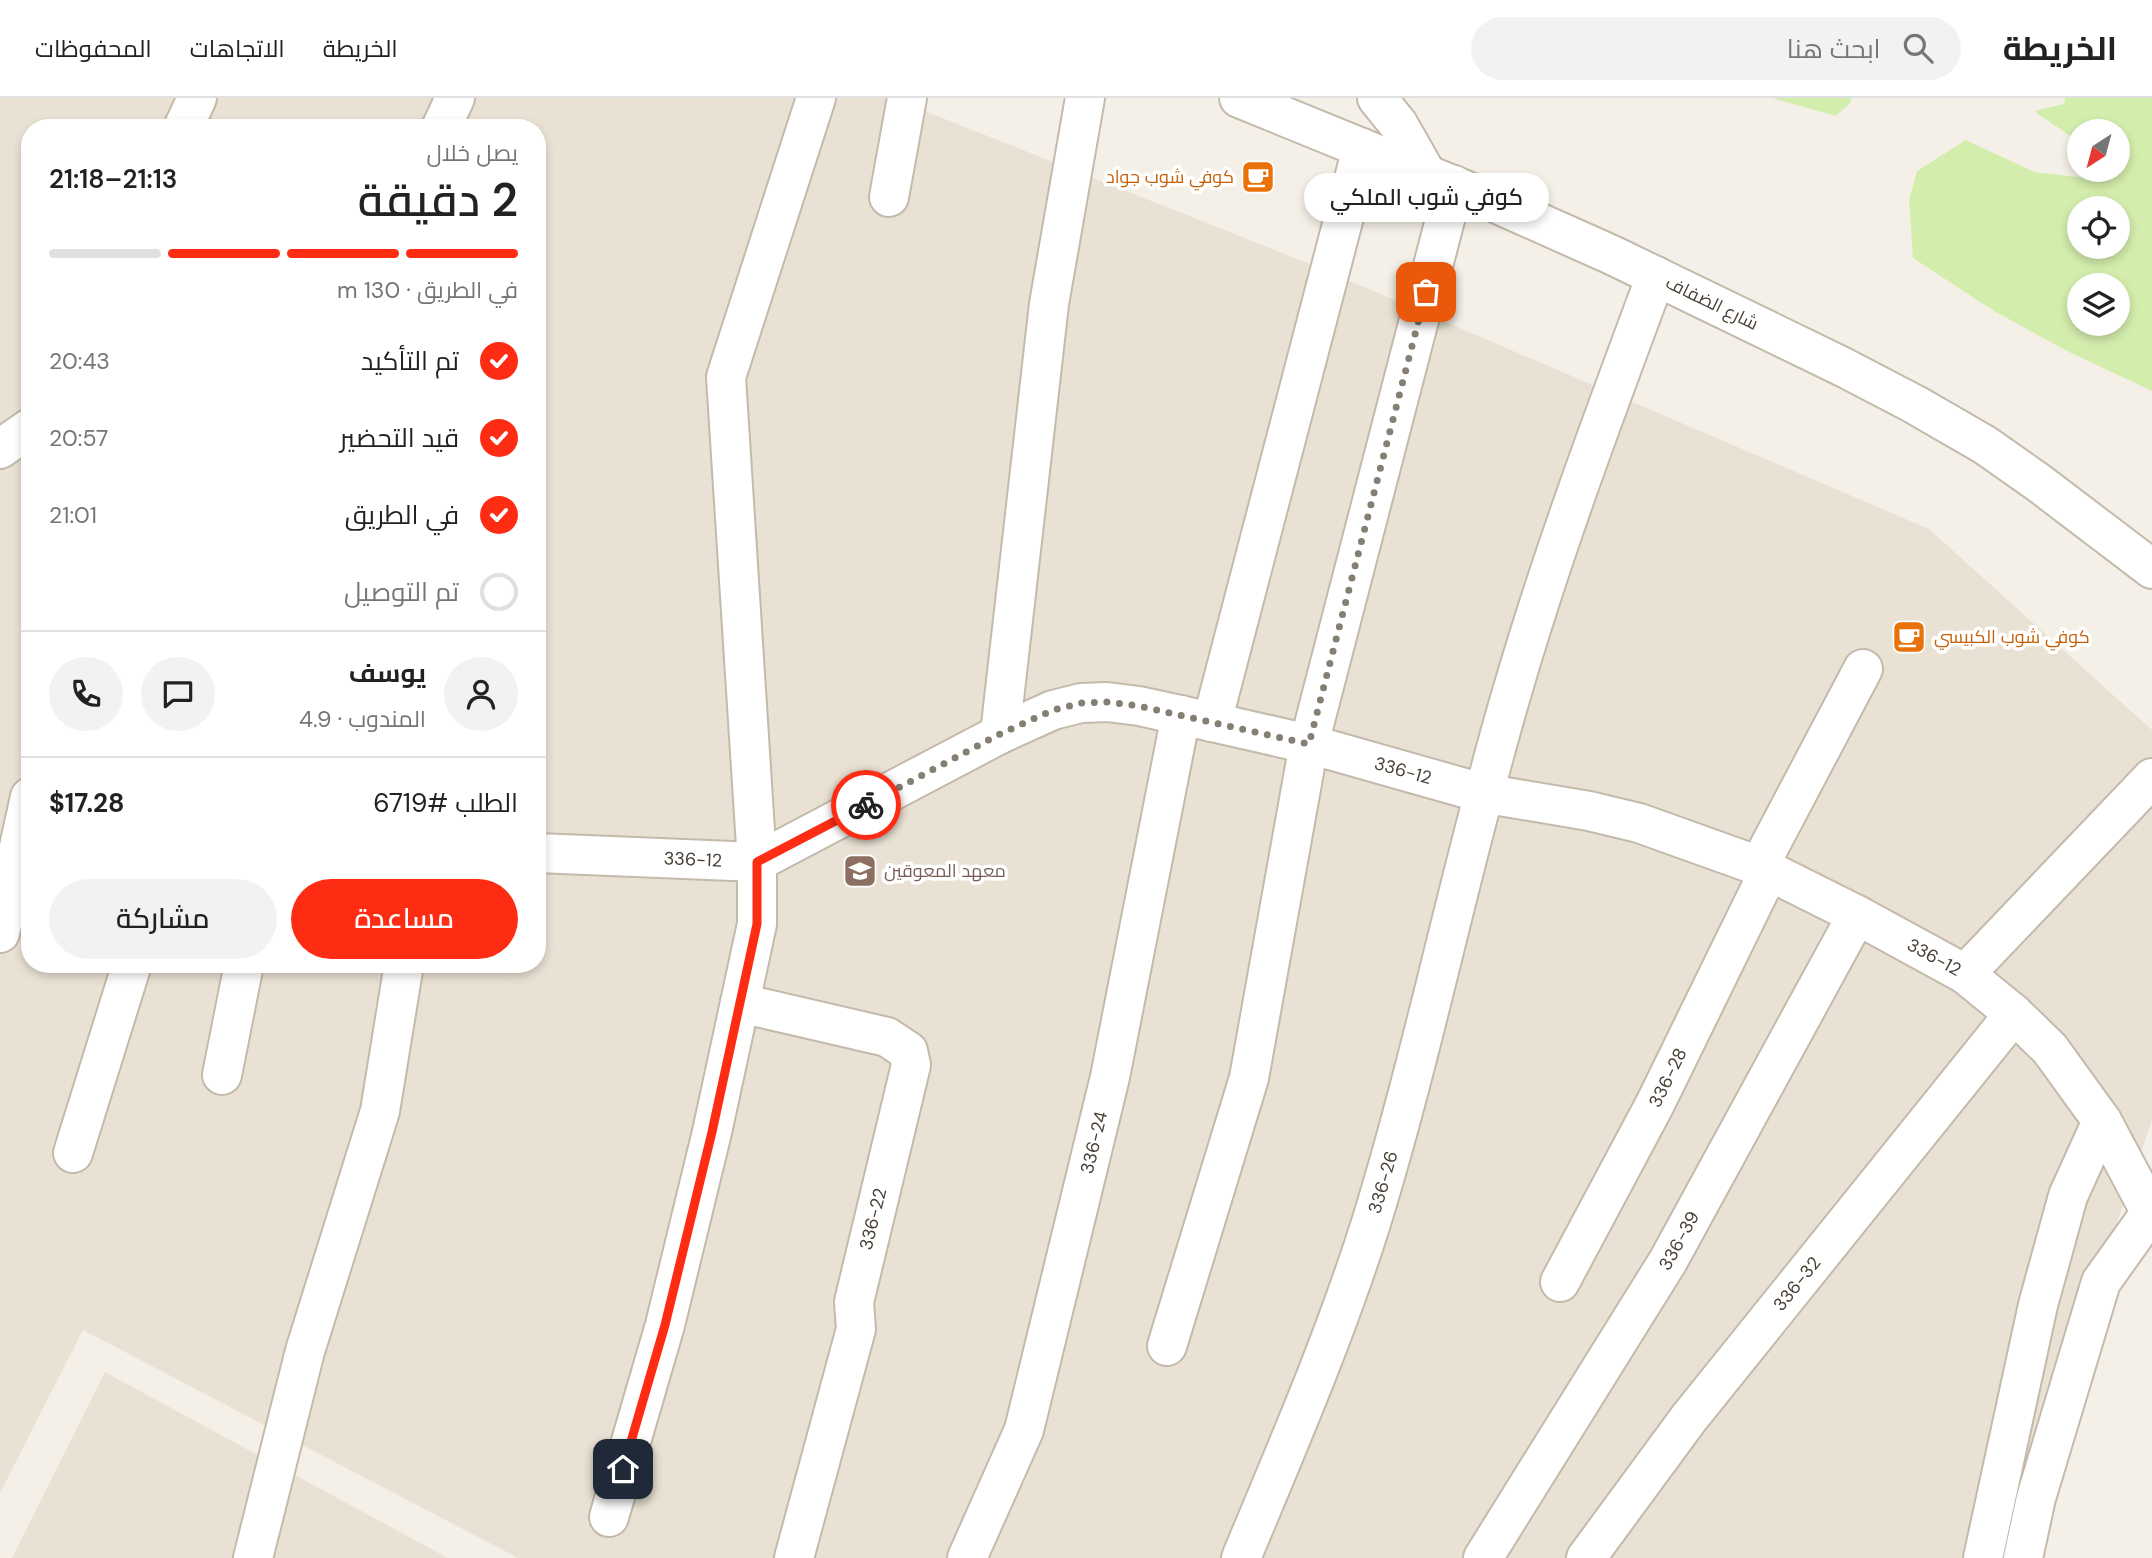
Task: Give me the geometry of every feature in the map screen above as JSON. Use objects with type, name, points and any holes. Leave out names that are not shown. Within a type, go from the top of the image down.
[{"type":"street","points":[[187,119],[197,98]]},
{"type":"street","points":[[446,119],[456,98]]},
{"type":"street","points":[[609,1517],[665,1325],[712,1132],[757,924],[757,862],[726,377],[816,98]]},
{"type":"street","points":[[889,197],[907,98]]},
{"type":"street","points":[[1000,734],[1049,304],[1085,98]]},
{"type":"street","name":"شارع الضفاف","points":[[1239,98],[1441,180],[1656,276],[1843,367],[1973,439],[2039,484],[2152,569]]},
{"type":"street","points":[[1167,1346],[1248,1078],[1309,744],[1441,180],[1377,98]]},
{"type":"street","name":"336-24","points":[[967,1558],[1024,1430],[1197,718],[1363,148]]},
{"type":"street","name":"336-26","points":[[1241,1558],[1319,1368],[1370,1224],[1419,1051],[1482,793],[1513,687],[1581,479],[1656,276]]},
{"type":"street","points":[[0,449],[21,434]]},
{"type":"street","name":"336-28","points":[[1560,1282],[1655,1104],[1764,868],[1863,669]]},
{"type":"street","name":"336-12","points":[[546,853],[757,862],[1000,734],[1053,710],[1081,703],[1107,702],[1197,718],[1309,744],[1482,793],[1639,822],[1764,868],[1857,915],[1965,974],[2014,1014],[2050,1049],[2102,1121],[2151,1214]]},
{"type":"street","points":[[1965,974],[2152,778]]},
{"type":"street","points":[[0,795],[21,797]]},
{"type":"street","points":[[0,933],[21,838]]},
{"type":"street","name":"336-39","points":[[1483,1558],[1668,1261],[1857,915]]},
{"type":"street","points":[[73,1153],[129,973]]},
{"type":"street","points":[[222,1075],[242,973]]},
{"type":"street","points":[[253,1558],[305,1351],[380,1111],[403,973]]},
{"type":"street","name":"336-22","points":[[740,1003],[887,1037],[908,1051],[911,1065],[854,1302],[856,1329],[794,1558]]},
{"type":"street","name":"336-32","points":[[1586,1558],[1689,1418],[2014,1014]]},
{"type":"street","points":[[1983,1558],[2038,1305],[2068,1196],[2102,1121]]},
{"type":"street","points":[[2023,1558],[2036,1498],[2101,1282],[2151,1214]]},
{"type":"shaded area","points":[[0,98],[892,98],[1322,269],[1929,529],[2152,730],[2152,1120],[2002,1558],[518,1558],[83,1330],[0,1493]]},
{"type":"shaded area","points":[[105,1372],[448,1558],[12,1558]]},
{"type":"green space","points":[[1772,98],[1852,98],[1836,116]]},
{"type":"green space","points":[[2065,98],[2152,98],[2152,391],[2067,351],[1994,311],[1913,258],[1909,200],[1917,171],[1966,140],[2034,172],[2067,176],[2067,182],[2130,182],[2130,119],[2067,119],[2067,134],[2034,111],[2064,104]]},
{"type":"way so far","points":[[866,805],[1000,734],[1053,710],[1081,703],[1107,702],[1139,706],[1309,744],[1426,292]]},
{"type":"place","name":"كوفي شوب جواد","points":[[1258,177]]},
{"type":"place","name":"كوفي شوب الملكي","points":[[1426,292]]},
{"type":"place","name":"كوفي شوب الكبيسي","points":[[1909,637]]},
{"type":"place","name":"معهد المعوقين","points":[[860,871]]},
{"type":"route","points":[[623,1469],[665,1325],[712,1132],[757,924],[757,862],[866,805]]}]
